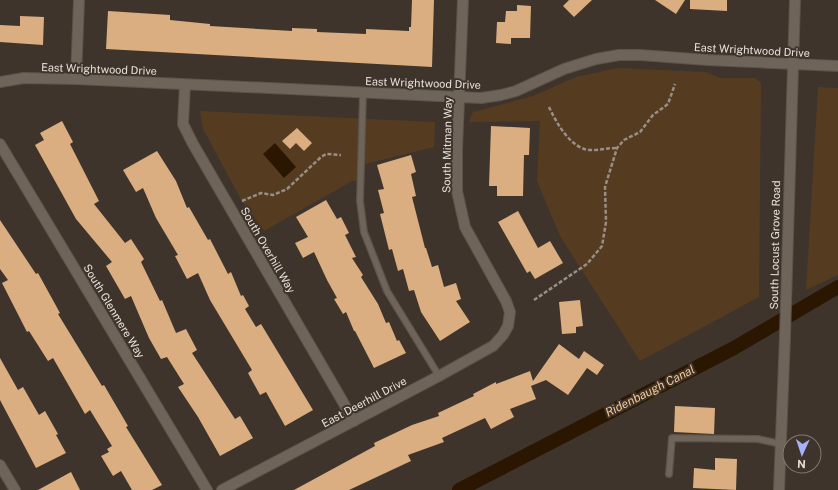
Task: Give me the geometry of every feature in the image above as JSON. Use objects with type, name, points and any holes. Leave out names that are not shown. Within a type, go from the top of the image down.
[{"type":"street","points":[[76,79],[78,0]]},
{"type":"street","name":"South Mitman Way","points":[[463,0],[456,149],[457,191],[465,227],[506,301],[510,312],[508,326]]},
{"type":"street","name":"South Locust Grove Road","points":[[779,490],[786,308],[794,0]]},
{"type":"street","name":"East Wrightwood Drive","points":[[0,82],[24,78],[76,79],[481,98],[516,91],[564,69],[596,59],[619,55],[838,66]]},
{"type":"street","name":"South Overhill Way","points":[[185,85],[183,124],[193,144],[354,421]]},
{"type":"street","name":"South Glenmere Way","points":[[0,144],[206,490]]},
{"type":"street","name":"East Deerhill Drive","points":[[222,490],[493,346],[503,336],[508,326]]},
{"type":"street","points":[[0,465],[15,490]]},
{"type":"lane","points":[[363,93],[360,201],[364,232],[387,291],[439,376]]},
{"type":"lane","points":[[669,474],[672,438],[758,439],[781,444]]},
{"type":"path","points":[[534,300],[587,264],[602,246],[606,222],[605,187],[617,148],[624,140],[640,132],[653,115],[668,104],[675,84]]},
{"type":"path","points":[[548,107],[556,123],[572,142],[580,148],[590,150],[617,148]]},
{"type":"path","points":[[242,201],[261,193],[272,195],[287,189],[326,154],[341,155]]},
{"type":"shaded area","points":[[618,68],[706,72],[720,78],[755,78],[761,83],[759,297],[640,361],[560,236],[537,181],[540,121],[469,122],[473,112],[533,96],[576,77]]},
{"type":"shaded area","points":[[818,87],[838,88],[838,275],[806,290]]},
{"type":"shaded area","points":[[200,111],[435,122],[434,147],[361,165],[361,181],[352,181],[264,231],[242,201],[203,129]]},
{"type":"shaded area","points":[[275,143],[296,167],[284,178],[263,154]]},
{"type":"building","points":[[412,0],[434,0],[432,67],[106,49],[108,11],[170,15],[170,20],[210,24],[210,26],[292,31],[292,28],[317,29],[317,32],[366,34],[366,29],[409,31],[409,27],[411,27]]},
{"type":"building","points":[[569,0],[592,0],[574,17],[563,6]]},
{"type":"building","points":[[655,0],[685,0],[676,14]]},
{"type":"building","points":[[690,0],[727,0],[727,11],[690,9]]},
{"type":"building","points":[[517,5],[531,6],[530,38],[511,38],[511,44],[496,43],[497,22],[505,22],[506,11],[517,11]]},
{"type":"building","points":[[20,16],[44,17],[43,45],[0,42],[0,25],[20,26]]},
{"type":"building","points":[[62,121],[73,142],[70,144],[99,201],[94,204],[125,243],[131,239],[144,259],[141,262],[160,301],[162,300],[176,333],[186,329],[197,350],[192,353],[235,419],[240,416],[253,438],[220,456],[198,417],[178,387],[184,384],[167,357],[161,359],[149,338],[131,296],[125,299],[106,266],[112,262],[76,219],[35,145],[44,140],[40,133]]},
{"type":"building","points":[[491,126],[530,128],[529,155],[524,155],[523,196],[497,196],[497,186],[489,186]]},
{"type":"building","points":[[297,128],[312,143],[304,151],[296,143],[290,149],[282,141]]},
{"type":"building","points":[[157,151],[176,181],[187,208],[189,207],[208,240],[210,239],[228,274],[231,272],[241,296],[243,295],[249,306],[245,309],[256,327],[261,324],[313,410],[285,426],[266,392],[260,395],[248,373],[252,370],[210,300],[198,273],[187,279],[175,256],[178,255],[156,218],[143,188],[136,192],[123,170]]},
{"type":"building","points":[[411,155],[416,172],[411,174],[416,196],[412,197],[425,248],[432,267],[438,265],[444,287],[456,283],[461,299],[456,301],[470,322],[440,341],[421,312],[414,290],[409,291],[403,269],[398,271],[392,249],[389,250],[380,214],[384,213],[378,190],[384,189],[377,165]]},
{"type":"building","points":[[326,200],[337,219],[341,217],[349,233],[345,235],[356,257],[352,258],[363,275],[361,277],[378,304],[386,323],[389,322],[397,341],[399,340],[406,353],[374,368],[354,331],[346,312],[343,314],[334,299],[337,298],[314,252],[303,258],[295,243],[308,237],[296,217]]},
{"type":"building","points":[[518,211],[538,248],[550,241],[563,263],[535,279],[530,271],[527,273],[498,222]]},
{"type":"building","points":[[0,220],[36,274],[38,273],[60,313],[58,314],[102,386],[104,385],[128,426],[126,427],[162,485],[152,490],[132,490],[121,471],[113,476],[101,456],[109,452],[107,449],[112,446],[90,410],[85,414],[53,358],[48,361],[29,331],[27,332],[2,283],[8,280],[0,269]]},
{"type":"building","points":[[580,300],[583,326],[576,327],[576,333],[562,334],[559,302]]},
{"type":"building","points":[[559,344],[579,359],[584,351],[604,365],[597,375],[587,368],[568,395],[546,380],[531,386],[536,399],[510,409],[514,417],[491,429],[485,418],[442,438],[444,442],[408,455],[411,461],[349,490],[294,490],[375,446],[374,443],[412,425],[439,416],[438,413],[474,396],[473,394],[496,382],[496,384],[530,371],[533,381]]},
{"type":"building","points":[[0,358],[18,390],[23,387],[39,415],[45,411],[58,434],[56,435],[66,453],[36,468],[0,400]]},
{"type":"building","points":[[675,406],[715,408],[714,434],[674,432]]},
{"type":"building","points":[[715,458],[737,459],[736,490],[693,488],[694,468],[715,470]]},
{"type":"building","points":[[71,472],[80,490],[38,490]]},
{"type":"waterway","name":"Ridenbaugh Canal","points":[[459,490],[734,348],[838,287]]}]
